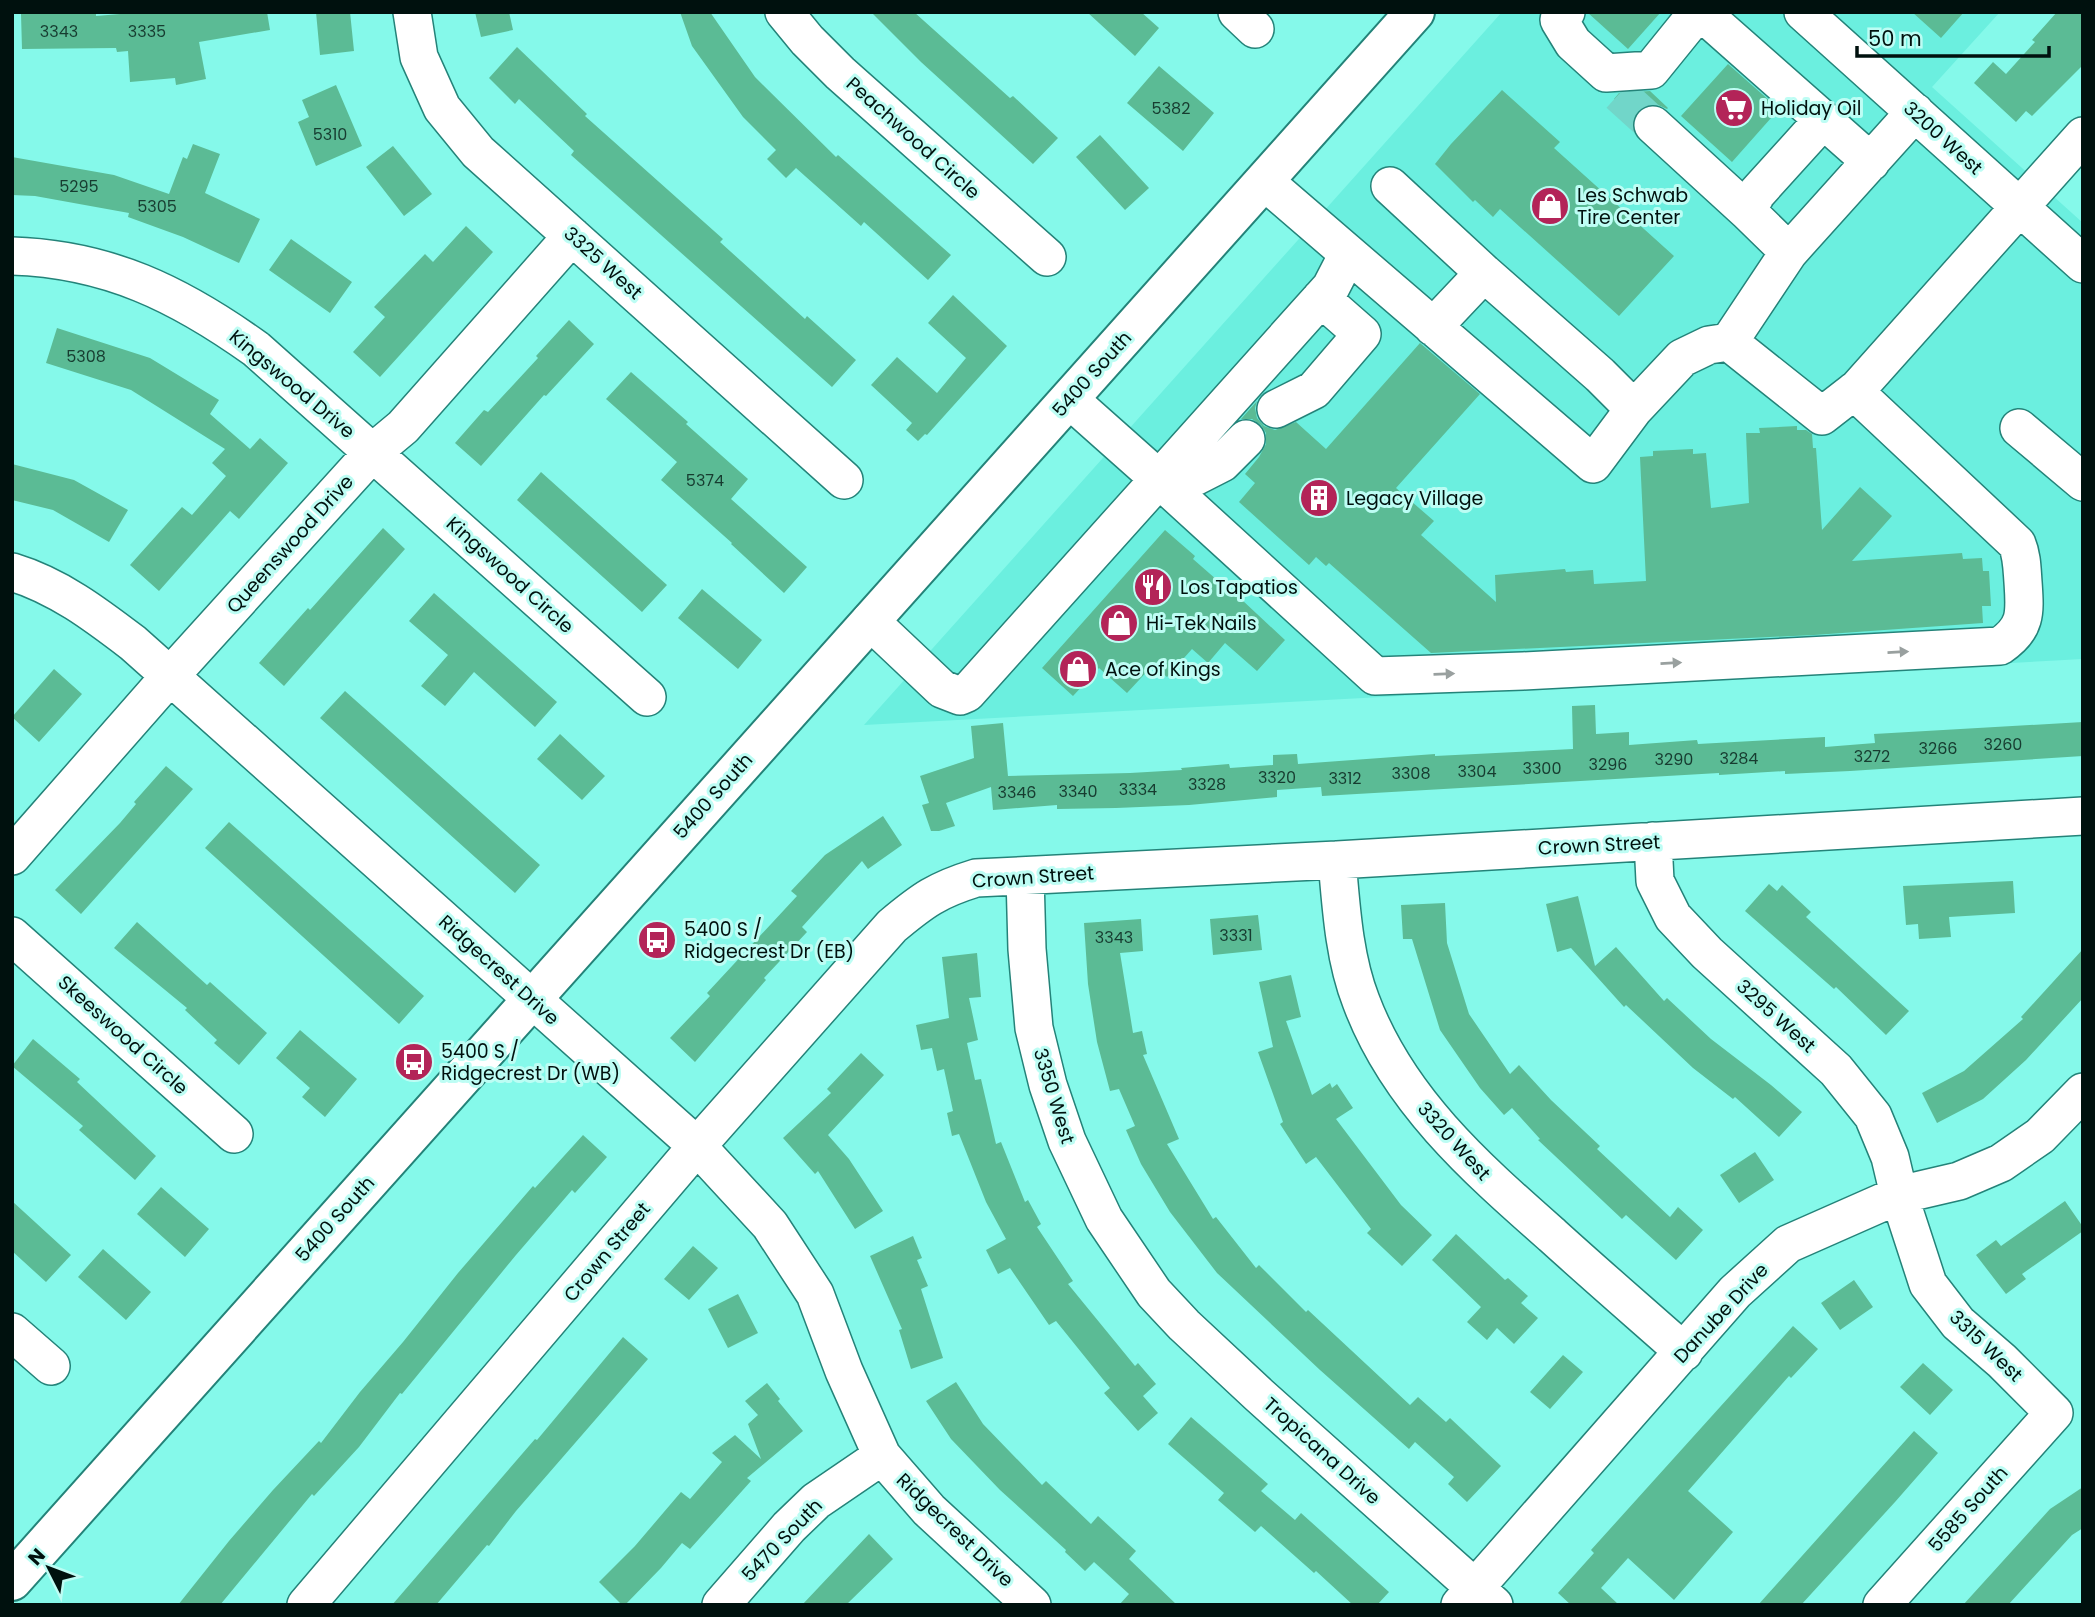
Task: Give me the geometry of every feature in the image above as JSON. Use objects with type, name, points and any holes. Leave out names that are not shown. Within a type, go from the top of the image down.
[{"type":"main road","name":"5400 South","points":[[12,1581],[1415,12]]},
{"type":"street","name":"3325 West","points":[[412,12],[419,57],[442,108],[478,152],[845,480]]},
{"type":"street","name":"Peachwood Circle","points":[[783,12],[840,73],[1047,257]]},
{"type":"street","points":[[1566,12],[1559,20],[1573,43],[1613,83],[1651,70],[1700,12],[1871,162]]},
{"type":"street","name":"3200 West","points":[[1803,12],[2083,264]]},
{"type":"street","points":[[1729,342],[1789,252],[1915,113]]},
{"type":"street","points":[[1747,211],[1757,193],[1823,120]]},
{"type":"street","points":[[1653,125],[1789,252]]},
{"type":"street","points":[[1264,181],[1593,464],[1634,409],[1682,358],[1709,345],[1729,342],[1822,416],[1854,391],[2083,136]]},
{"type":"street","points":[[1390,186],[1484,273],[1600,374],[1634,409]]},
{"type":"street","name":"Queenswood Drive","points":[[12,856],[170,676],[373,452],[403,426],[572,236]]},
{"type":"street","points":[[870,621],[942,689],[952,695],[967,693],[1165,484],[1331,287],[1348,254]]},
{"type":"street","name":"Kingswood Drive","points":[[12,256],[46,257],[103,268],[160,290],[214,319],[256,349],[373,452]]},
{"type":"street","points":[[1433,327],[1484,273]]},
{"type":"street","points":[[1276,410],[1314,390],[1362,334],[1321,298]]},
{"type":"street","points":[[1069,399],[1376,676],[2000,646],[2015,633],[2025,613],[2021,554],[2017,544],[1854,391]]},
{"type":"street","points":[[2019,428],[2083,482]]},
{"type":"street","points":[[1165,484],[1222,463],[1246,439]]},
{"type":"street","name":"Kingswood Circle","points":[[373,452],[647,697]]},
{"type":"street","name":"Ridgecrest Drive","points":[[12,572],[63,594],[133,643],[697,1146],[770,1225],[815,1294],[844,1371],[882,1456],[929,1510],[1032,1605]]},
{"type":"street","name":"Crown Street","points":[[306,1605],[697,1146],[892,926],[923,899],[949,886],[976,878],[1337,860],[2083,816]]},
{"type":"street","name":"3295 West","points":[[1653,841],[1655,881],[1673,917],[1707,953],[1836,1070],[1873,1116],[1890,1157],[1899,1195]]},
{"type":"street","name":"3320 West","points":[[1337,860],[1343,930],[1360,1000],[1392,1066],[1438,1129],[1488,1179],[1684,1352]]},
{"type":"street","name":"3350 West","points":[[1025,876],[1027,949],[1034,1028],[1048,1085],[1067,1141],[1104,1219],[1154,1293]]},
{"type":"street","name":"Skeeswood Circle","points":[[12,936],[234,1134]]},
{"type":"street","name":"Danube Drive","points":[[1476,1599],[1735,1292],[1788,1244],[1899,1195],[1959,1181],[2001,1163],[2039,1136],[2083,1092]]},
{"type":"street","name":"3315 West","points":[[1899,1195],[1928,1284],[1958,1323],[2002,1361],[2054,1413]]},
{"type":"street","name":"Tropicana Drive","points":[[1154,1293],[1476,1599]]},
{"type":"street","points":[[12,1332],[51,1366]]},
{"type":"street","name":"5585 South","points":[[1882,1605],[2054,1413]]},
{"type":"street","name":"5470 South","points":[[722,1605],[789,1527],[816,1501],[882,1456]]},
{"type":"shaded area","points":[[1502,12],[2000,12],[1932,87],[2083,223],[2083,659],[864,725]]},
{"type":"building","points":[[144,12],[267,12],[270,30],[199,42],[206,79],[176,85],[175,78],[130,82],[128,51],[117,52],[116,48],[22,49],[21,14],[96,13],[96,16]]},
{"type":"building","points":[[316,12],[350,12],[354,51],[320,55]]},
{"type":"building","points":[[475,12],[509,12],[513,30],[481,37]]},
{"type":"building","points":[[680,12],[710,12],[755,77],[836,157],[838,155],[951,255],[928,280],[864,222],[861,226],[796,168],[786,178],[767,159],[776,150],[743,117],[692,46]]},
{"type":"building","points":[[871,12],[914,12],[1058,138],[1033,164],[921,62]]},
{"type":"building","points":[[1087,12],[1141,12],[1159,28],[1135,56]]},
{"type":"building","points":[[1587,12],[1661,12],[1628,49]]},
{"type":"building","points":[[1912,12],[1964,12],[1941,38]]},
{"type":"building","points":[[2057,12],[2083,12],[2083,65],[2032,116],[2026,111],[2016,122],[1974,83],[1993,62],[2006,74]]},
{"type":"building","points":[[517,47],[587,114],[585,116],[723,239],[720,242],[805,319],[807,316],[856,360],[832,387],[571,155],[574,151],[519,99],[515,104],[489,78]]},
{"type":"building","name":"Holiday Oil","points":[[1728,64],[1779,109],[1732,162],[1681,116]]},
{"type":"building","points":[[1159,66],[1214,113],[1183,151],[1127,103]]},
{"type":"building","points":[[336,85],[362,146],[316,166],[298,122],[309,117],[302,100]]},
{"type":"building","name":"Les Schwab Tire Center","points":[[1502,90],[1560,142],[1554,148],[1674,256],[1619,316],[1500,209],[1493,217],[1475,200],[1473,202],[1435,164]]},
{"type":"building","points":[[1650,91],[1667,109],[1658,105],[1647,105],[1638,110],[1634,117],[1614,99],[1619,93]]},
{"type":"building","points":[[1100,135],[1149,188],[1125,210],[1076,157]]},
{"type":"building","points":[[193,144],[220,154],[205,193],[260,219],[239,263],[183,237],[128,217],[129,213],[35,196],[12,195],[12,157],[114,175],[169,194],[183,157],[187,159]]},
{"type":"building","points":[[393,146],[432,194],[404,216],[366,167]]},
{"type":"building","points":[[466,226],[493,252],[380,377],[353,352],[385,317],[374,307],[425,254],[433,262]]},
{"type":"building","points":[[291,239],[352,282],[330,313],[269,270]]},
{"type":"building","points":[[953,295],[1007,346],[927,435],[918,441],[906,430],[912,423],[871,385],[897,357],[937,393],[966,358],[928,323]]},
{"type":"building","points":[[569,320],[594,344],[481,466],[455,443],[484,410],[488,412]]},
{"type":"building","points":[[57,328],[150,358],[219,400],[210,414],[250,449],[260,438],[288,463],[239,519],[230,511],[159,591],[130,565],[182,507],[192,515],[226,476],[212,463],[225,449],[131,390],[46,363]]},
{"type":"building","name":"Legacy Village","points":[[1420,343],[1480,394],[1396,488],[1434,521],[1421,535],[1496,602],[1495,575],[1565,569],[1566,572],[1593,570],[1594,584],[1646,581],[1640,457],[1653,456],[1653,451],[1693,449],[1693,454],[1706,453],[1711,508],[1749,503],[1746,433],[1760,433],[1759,428],[1797,426],[1797,430],[1806,430],[1812,434],[1813,448],[1816,448],[1822,530],[1860,487],[1892,516],[1852,561],[1962,553],[1963,559],[1982,558],[1983,571],[1989,571],[1991,606],[1982,606],[1983,623],[1814,635],[1431,653],[1329,563],[1326,566],[1316,557],[1309,565],[1239,502],[1255,483],[1245,474],[1266,444],[1266,433],[1261,425],[1252,419],[1241,419],[1257,401],[1257,418],[1264,426],[1275,430],[1296,422],[1326,449]]},
{"type":"building","points":[[631,372],[748,479],[731,499],[807,567],[784,593],[661,480],[677,462],[606,399]]},
{"type":"building","points":[[12,464],[74,480],[128,510],[109,542],[53,510],[12,500]]},
{"type":"building","points":[[541,472],[667,585],[642,612],[517,500]]},
{"type":"building","points":[[383,528],[405,549],[284,686],[259,663]]},
{"type":"building","points":[[1165,530],[1195,556],[1193,559],[1225,587],[1226,585],[1285,640],[1257,671],[1225,643],[1208,663],[1192,649],[1167,677],[1153,665],[1127,693],[1099,668],[1073,696],[1042,668]]},
{"type":"building","points":[[702,589],[762,640],[738,669],[678,618]]},
{"type":"building","points":[[434,593],[557,702],[535,727],[474,672],[445,706],[421,686],[448,655],[409,621]]},
{"type":"building","points":[[54,669],[82,694],[39,742],[12,717]]},
{"type":"building","points":[[345,691],[540,865],[515,893],[320,718]]},
{"type":"building","points":[[1595,705],[1596,734],[1629,732],[1629,745],[1697,740],[1698,744],[1825,737],[1825,747],[1875,743],[1874,734],[2083,722],[2083,756],[1850,771],[1719,773],[1322,796],[1321,787],[1277,790],[1277,797],[1116,808],[1057,809],[1057,805],[993,810],[991,787],[946,803],[955,826],[939,831],[931,831],[922,805],[929,803],[920,776],[974,758],[971,726],[1003,723],[1008,776],[1130,773],[1229,764],[1230,768],[1273,765],[1273,755],[1297,754],[1298,764],[1435,754],[1573,749],[1572,706]]},
{"type":"building","points":[[560,734],[605,776],[582,800],[537,759]]},
{"type":"building","points":[[166,766],[193,789],[81,914],[55,890],[120,823],[136,804],[134,802]]},
{"type":"building","points":[[883,816],[902,845],[868,869],[862,861],[802,927],[807,932],[764,978],[766,980],[695,1062],[670,1038],[710,996],[707,993],[797,896],[791,891],[825,855]]},
{"type":"building","points":[[229,822],[424,996],[399,1024],[205,848]]},
{"type":"building","points":[[2013,881],[2015,913],[1949,917],[1951,937],[1919,939],[1918,924],[1906,925],[1903,886]]},
{"type":"building","points":[[1769,884],[1777,891],[1782,885],[1811,912],[1806,917],[1909,1011],[1886,1035],[1836,987],[1834,989],[1745,911]]},
{"type":"building","points":[[1578,896],[1595,966],[1616,947],[1664,1001],[1667,998],[1711,1039],[1802,1112],[1779,1137],[1735,1097],[1733,1099],[1693,1068],[1626,1005],[1624,1007],[1571,948],[1557,952],[1546,904]]},
{"type":"building","points":[[1445,903],[1447,943],[1469,1014],[1510,1074],[1519,1065],[1551,1100],[1600,1146],[1597,1149],[1670,1217],[1678,1207],[1703,1230],[1676,1260],[1626,1215],[1622,1219],[1538,1140],[1540,1139],[1512,1108],[1504,1115],[1480,1088],[1440,1030],[1412,939],[1403,939],[1401,905]]},
{"type":"building","points":[[1258,915],[1262,950],[1213,955],[1210,919]]},
{"type":"building","points":[[1141,919],[1143,951],[1120,953],[1133,1033],[1142,1031],[1147,1054],[1143,1055],[1179,1139],[1167,1144],[1213,1219],[1216,1217],[1256,1268],[1259,1265],[1306,1312],[1308,1310],[1410,1405],[1418,1397],[1446,1422],[1450,1418],[1501,1466],[1467,1502],[1448,1484],[1454,1477],[1415,1442],[1409,1449],[1217,1273],[1170,1212],[1141,1164],[1126,1130],[1135,1126],[1119,1089],[1110,1091],[1097,1042],[1088,984],[1084,923]]},
{"type":"building","points":[[137,922],[207,985],[210,982],[267,1033],[239,1065],[214,1043],[217,1040],[185,1010],[187,1008],[114,948]]},
{"type":"building","points":[[2083,949],[2083,998],[2026,1060],[1983,1099],[1937,1123],[1922,1093],[1964,1071],[2023,1019],[2021,1017]]},
{"type":"building","points":[[977,953],[981,997],[969,998],[978,1040],[967,1043],[975,1080],[981,1079],[996,1144],[1001,1142],[1025,1202],[1028,1200],[1041,1224],[1037,1227],[1073,1281],[1068,1284],[1135,1366],[1138,1363],[1156,1384],[1143,1396],[1158,1413],[1138,1431],[1104,1393],[1110,1388],[1056,1321],[1049,1325],[1010,1268],[998,1274],[986,1250],[1006,1239],[986,1202],[959,1134],[952,1136],[947,1113],[953,1111],[944,1069],[937,1071],[932,1048],[921,1050],[916,1025],[949,1018],[942,957]]},
{"type":"building","points":[[1291,975],[1301,1017],[1286,1021],[1312,1095],[1330,1083],[1332,1088],[1337,1084],[1353,1108],[1336,1119],[1401,1205],[1432,1235],[1402,1266],[1367,1233],[1371,1229],[1316,1157],[1306,1164],[1280,1124],[1283,1122],[1258,1052],[1273,1047],[1259,982]]},
{"type":"building","points":[[300,1030],[357,1079],[325,1117],[302,1097],[310,1088],[276,1058]]},
{"type":"building","points":[[33,1039],[80,1079],[77,1082],[156,1156],[135,1180],[79,1130],[83,1126],[12,1066]]},
{"type":"building","points":[[861,1053],[884,1075],[828,1135],[849,1159],[883,1211],[855,1229],[818,1171],[815,1174],[783,1138],[831,1093],[827,1089]]},
{"type":"building","points":[[583,1135],[607,1157],[575,1193],[572,1190],[516,1255],[402,1394],[400,1393],[359,1447],[314,1496],[312,1494],[220,1605],[178,1605],[273,1490],[319,1441],[321,1443],[458,1273],[533,1186],[535,1188]]},
{"type":"building","points":[[1755,1152],[1774,1180],[1739,1203],[1720,1175]]},
{"type":"building","points":[[161,1187],[209,1229],[185,1257],[137,1214]]},
{"type":"building","points":[[12,1201],[71,1255],[46,1282],[12,1251]]},
{"type":"building","points":[[2065,1201],[2083,1231],[2022,1274],[2026,1279],[2006,1294],[1976,1255],[1996,1240],[2001,1246]]},
{"type":"building","points":[[1456,1234],[1505,1280],[1508,1278],[1528,1296],[1521,1303],[1538,1318],[1514,1344],[1497,1328],[1487,1340],[1467,1322],[1481,1307],[1432,1260]]},
{"type":"building","points":[[913,1236],[922,1258],[917,1260],[928,1286],[921,1289],[943,1358],[911,1369],[899,1330],[902,1329],[870,1256]]},
{"type":"building","points":[[693,1246],[718,1268],[689,1300],[664,1279]]},
{"type":"building","points":[[103,1249],[151,1292],[126,1320],[78,1277]]},
{"type":"building","points":[[1854,1280],[1873,1307],[1840,1330],[1821,1303]]},
{"type":"building","points":[[738,1294],[758,1333],[728,1348],[708,1309]]},
{"type":"building","points":[[1793,1326],[1818,1349],[1791,1378],[1789,1376],[1688,1491],[1733,1532],[1674,1600],[1628,1558],[1601,1588],[1619,1605],[1571,1605],[1558,1593],[1594,1553],[1591,1550]]},
{"type":"building","points":[[623,1337],[648,1359],[516,1511],[489,1546],[487,1545],[436,1605],[392,1605],[535,1439],[537,1440]]},
{"type":"building","points":[[1563,1355],[1583,1372],[1550,1409],[1530,1392]]},
{"type":"building","points":[[1923,1363],[1953,1390],[1930,1415],[1900,1387]]},
{"type":"building","points":[[956,1382],[983,1424],[1042,1485],[1046,1481],[1091,1524],[1098,1516],[1136,1551],[1129,1559],[1177,1605],[1119,1605],[1129,1594],[1094,1562],[1085,1571],[1000,1490],[951,1439],[926,1401]]},
{"type":"building","points":[[767,1383],[803,1431],[747,1478],[751,1481],[690,1549],[682,1543],[661,1568],[622,1605],[599,1582],[635,1546],[681,1492],[690,1499],[722,1462],[712,1453],[735,1435],[761,1459],[748,1424],[758,1415],[745,1401]]},
{"type":"building","points":[[1191,1417],[1268,1484],[1261,1491],[1295,1520],[1301,1513],[1389,1592],[1377,1605],[1353,1605],[1261,1526],[1255,1532],[1218,1500],[1224,1493],[1168,1444]]},
{"type":"building","points":[[1914,1431],[1938,1453],[1895,1502],[1801,1605],[1758,1605]]},
{"type":"building","points":[[2083,1487],[2083,1528],[2072,1535],[2008,1605],[1963,1605],[2050,1509]]},
{"type":"building","points":[[869,1534],[893,1559],[846,1605],[802,1605]]},
{"type":"tunnel","points":[[1619,94],[1653,125]]},
{"type":"place","name":"Holiday Oil","points":[[1734,108]]},
{"type":"place","name":"Les Schwab Tire Center","points":[[1550,206]]},
{"type":"place","name":"Legacy Village","points":[[1319,498]]},
{"type":"place","name":"Los Tapatios","points":[[1153,587]]},
{"type":"place","name":"Hi-Tek Nails","points":[[1119,623]]},
{"type":"place","name":"Ace of Kings","points":[[1078,669]]},
{"type":"place","name":"5400 S / Ridgecrest Dr (EB)","points":[[657,940]]},
{"type":"place","name":"5400 S / Ridgecrest Dr (WB)","points":[[414,1062]]}]
